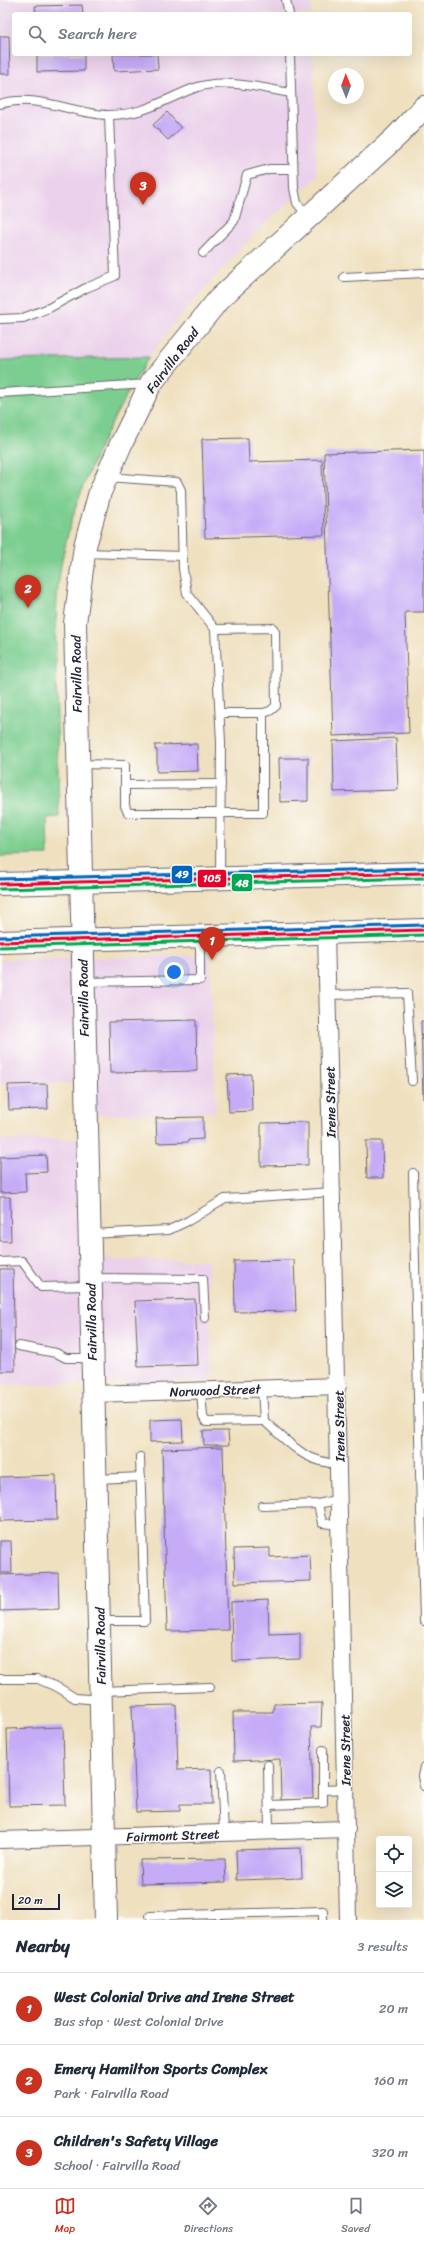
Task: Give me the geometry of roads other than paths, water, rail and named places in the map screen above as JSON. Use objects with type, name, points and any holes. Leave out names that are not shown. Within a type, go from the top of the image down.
[{"type":"main road","name":"Fairvilla Road","points":[[106,1920],[100,1621],[77,764],[75,622],[84,553],[100,492],[121,444],[151,384],[219,299],[397,136],[424,107]]},
{"type":"main road","points":[[0,884],[424,873]]},
{"type":"main road","points":[[0,942],[424,930]]},
{"type":"street","name":"Irene Street","points":[[326,932],[338,1386],[348,1920]]},
{"type":"street","name":"Norwood Street","points":[[93,1394],[338,1386]]},
{"type":"street","name":"Fairmont Street","points":[[0,1840],[347,1829]]},
{"type":"lane","points":[[286,0],[289,12]]},
{"type":"lane","points":[[290,56],[293,168],[297,203],[309,218]]},
{"type":"lane","points":[[0,104],[49,102],[95,114],[109,115],[148,110],[192,88],[209,85],[245,85],[291,93]]},
{"type":"lane","points":[[0,319],[23,318],[49,308],[86,288],[115,276],[109,115]]},
{"type":"lane","points":[[203,253],[234,221],[247,175],[269,169],[293,168]]},
{"type":"lane","points":[[344,277],[424,273]]},
{"type":"lane","points":[[0,393],[151,384]]},
{"type":"lane","points":[[107,477],[177,482],[181,490],[183,556],[187,593],[215,629],[220,714],[220,878]]},
{"type":"lane","points":[[84,553],[183,556]]},
{"type":"lane","points":[[215,629],[274,628],[276,632],[276,706],[270,711],[263,713],[220,714]]},
{"type":"lane","points":[[77,764],[125,765],[125,806],[128,813],[262,813],[263,713]]},
{"type":"lane","points":[[125,785],[221,784]]},
{"type":"lane","points":[[83,982],[200,980],[200,936]]},
{"type":"lane","points":[[328,995],[408,993],[412,1081]]},
{"type":"lane","points":[[413,1173],[421,1398],[424,1621]]},
{"type":"lane","points":[[89,1234],[169,1230],[188,1221],[225,1199],[333,1192]]},
{"type":"lane","points":[[0,1262],[22,1261],[41,1287],[90,1282],[203,1279],[205,1318]]},
{"type":"lane","points":[[18,1346],[56,1353],[66,1358],[92,1358]]},
{"type":"lane","points":[[262,1388],[264,1421]]},
{"type":"lane","points":[[201,1391],[203,1417],[206,1422],[264,1421],[307,1457],[317,1461],[339,1464]]},
{"type":"lane","points":[[100,1621],[144,1621],[140,1457]]},
{"type":"lane","points":[[95,1479],[141,1477]]},
{"type":"lane","points":[[262,1506],[318,1504],[340,1499]]},
{"type":"lane","points":[[318,1504],[322,1523],[341,1525]]},
{"type":"lane","points":[[0,1679],[38,1679],[59,1688],[75,1698],[210,1687]]},
{"type":"lane","points":[[269,1804],[323,1803],[323,1750]]},
{"type":"lane","points":[[268,1765],[269,1832]]},
{"type":"lane","points":[[424,1767],[422,1776],[424,1786]]},
{"type":"lane","points":[[221,1772],[224,1833]]},
{"type":"lane","points":[[324,1790],[346,1789]]},
{"type":"lane","points":[[150,1916],[323,1911],[323,1920]]},
{"type":"place","name":"Children's Safety Village","points":[[143,205]]},
{"type":"place","name":"Emery Hamilton Sports Complex","points":[[28,608]]},
{"type":"place","name":"West Colonial Drive and Irene Street","points":[[212,960]]}]
